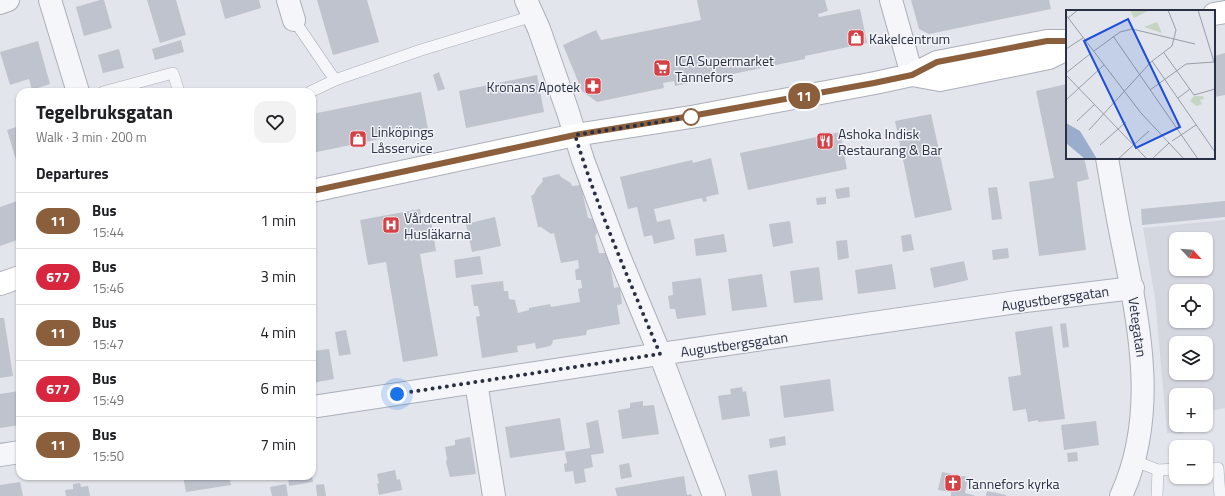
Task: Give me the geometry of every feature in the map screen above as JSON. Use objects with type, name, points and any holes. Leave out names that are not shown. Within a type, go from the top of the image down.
[{"type":"main road","points":[[1215,14],[1225,12]]},
{"type":"main road","points":[[316,190],[575,135],[799,97],[912,75],[937,62],[1047,41],[1066,40]]},
{"type":"main road","points":[[912,75],[940,80],[1049,58],[1066,50]]},
{"type":"main road","points":[[0,284],[16,279]]},
{"type":"street","points":[[0,3],[8,0]]},
{"type":"street","points":[[50,0],[77,88]]},
{"type":"street","points":[[890,0],[912,75]]},
{"type":"street","points":[[530,8],[565,102],[583,160],[619,256],[660,354],[714,496]]},
{"type":"street","name":"Vetegatan","points":[[1107,159],[1132,288],[1144,372],[1141,431],[1135,461],[1121,496]]},
{"type":"street","name":"Augustbergsgatan","points":[[316,406],[1024,301],[1132,288]]},
{"type":"street","points":[[476,382],[494,496]]},
{"type":"street","points":[[0,455],[16,453]]},
{"type":"lane","points":[[316,89],[335,80],[421,50],[530,8]]},
{"type":"lane","points":[[291,10],[335,80]]},
{"type":"lane","points":[[118,88],[173,73],[178,88]]},
{"type":"lane","points":[[1135,461],[1158,470],[1169,469]]},
{"type":"lane","points":[[1220,496],[1222,467]]},
{"type":"lane","points":[[1157,496],[1158,470]]},
{"type":"shaded area","points":[[1225,220],[1225,408],[1213,411],[1213,388],[1169,388],[1169,432],[1184,432],[1182,434],[1167,433],[1155,298],[1143,228]]},
{"type":"building","points":[[104,0],[112,28],[84,36],[76,7]]},
{"type":"building","points":[[147,0],[176,0],[186,35],[160,43]]},
{"type":"building","points":[[220,0],[259,0],[261,8],[225,19]]},
{"type":"building","points":[[317,0],[367,0],[379,42],[333,55]]},
{"type":"building","points":[[697,0],[825,0],[828,11],[818,14],[819,17],[860,9],[867,43],[805,56],[805,59],[675,86],[674,81],[663,83],[664,88],[597,102],[582,91],[563,45],[596,30],[601,40],[701,20]]},
{"type":"building","points":[[911,0],[1049,0],[1051,9],[929,34],[919,29]]},
{"type":"building","points":[[181,40],[184,52],[155,60],[152,49]]},
{"type":"building","points":[[38,41],[50,84],[38,88],[31,88],[29,79],[10,85],[0,52]]},
{"type":"building","points":[[119,49],[124,68],[103,73],[98,55]]},
{"type":"building","points":[[1225,53],[1225,95],[1215,97],[1215,56]]},
{"type":"building","points":[[439,72],[445,89],[438,91],[433,75]]},
{"type":"building","points":[[537,75],[544,112],[466,128],[459,91]]},
{"type":"building","points":[[1066,84],[1066,159],[1084,159],[1089,179],[1077,182],[1086,250],[1039,256],[1029,182],[1054,178],[1036,91]]},
{"type":"building","points":[[421,92],[428,129],[316,152],[316,113]]},
{"type":"building","points":[[931,114],[952,210],[915,218],[895,121]]},
{"type":"building","points":[[16,127],[16,160],[7,130]]},
{"type":"building","points":[[840,132],[847,169],[748,190],[740,153]]},
{"type":"building","points":[[711,158],[719,194],[706,197],[707,201],[703,202],[702,198],[654,209],[657,222],[670,219],[675,239],[654,244],[652,235],[644,237],[637,207],[628,209],[620,177],[692,160],[693,163]]},
{"type":"building","points":[[559,174],[571,183],[572,186],[581,185],[588,218],[594,219],[597,233],[595,236],[599,253],[608,253],[614,288],[618,287],[620,289],[622,304],[617,305],[620,324],[587,330],[586,335],[553,340],[550,346],[536,349],[535,343],[517,346],[518,352],[482,358],[476,317],[480,316],[478,306],[474,306],[471,285],[503,281],[504,291],[508,291],[509,299],[515,300],[518,313],[529,310],[529,308],[550,304],[551,307],[580,302],[578,289],[582,288],[581,280],[576,280],[575,270],[579,268],[578,260],[561,263],[554,233],[551,234],[541,227],[538,227],[531,196],[543,181],[542,178]]},
{"type":"building","points":[[849,187],[850,197],[837,199],[835,189]]},
{"type":"building","points":[[997,187],[1002,219],[992,220],[988,188]]},
{"type":"building","points":[[826,197],[826,204],[817,205],[816,198]]},
{"type":"building","points":[[16,201],[16,240],[0,246],[0,207]]},
{"type":"building","points":[[1225,201],[1225,217],[1142,225],[1141,209]]},
{"type":"building","points":[[420,209],[421,215],[430,214],[436,251],[420,254],[438,356],[403,362],[386,262],[368,265],[360,220]]},
{"type":"building","points":[[495,217],[501,246],[472,252],[466,224]]},
{"type":"building","points":[[790,221],[793,243],[773,247],[769,224]]},
{"type":"building","points":[[724,234],[727,252],[696,256],[694,239]]},
{"type":"building","points":[[911,234],[914,250],[903,252],[901,236]]},
{"type":"building","points":[[847,240],[849,258],[838,260],[836,241]]},
{"type":"building","points":[[1008,248],[1009,258],[993,260],[992,250]]},
{"type":"building","points":[[480,256],[483,274],[456,278],[454,260]]},
{"type":"building","points":[[964,261],[968,280],[934,288],[930,268]]},
{"type":"building","points":[[892,264],[896,289],[858,294],[855,270]]},
{"type":"building","points":[[819,267],[823,300],[794,303],[790,271]]},
{"type":"building","points":[[762,274],[767,307],[732,311],[728,279]]},
{"type":"building","points":[[701,278],[706,315],[677,319],[675,309],[670,309],[668,296],[673,295],[672,282]]},
{"type":"building","points":[[0,318],[4,318],[13,376],[0,378]]},
{"type":"building","points":[[1066,323],[1069,347],[1063,348],[1060,324]]},
{"type":"building","points":[[1052,326],[1065,419],[1028,422],[1026,409],[1013,411],[1008,377],[1021,375],[1015,332]]},
{"type":"building","points":[[346,330],[351,354],[339,356],[335,332]]},
{"type":"building","points":[[329,349],[334,379],[316,382],[316,351]]},
{"type":"building","points":[[830,379],[834,411],[784,418],[780,386]]},
{"type":"building","points":[[742,387],[743,392],[746,391],[750,416],[722,420],[718,396],[731,394],[730,389]]},
{"type":"building","points":[[16,391],[16,426],[0,428],[0,394]]},
{"type":"building","points":[[643,401],[643,406],[654,405],[659,434],[622,439],[618,410],[630,408],[630,403]]},
{"type":"building","points":[[560,418],[565,450],[510,458],[505,427]]},
{"type":"building","points":[[598,420],[604,453],[591,455],[593,467],[584,469],[586,482],[575,484],[573,471],[565,472],[564,464],[567,463],[565,452],[590,448],[586,423]]},
{"type":"building","points":[[1096,421],[1099,445],[1064,450],[1061,425]]},
{"type":"building","points":[[785,436],[786,445],[770,448],[769,439]]},
{"type":"building","points":[[470,437],[476,474],[450,477],[446,462],[445,447],[455,445],[455,440]]},
{"type":"building","points":[[1077,452],[1078,461],[1068,462],[1067,453]]},
{"type":"building","points":[[629,463],[632,477],[621,479],[619,465]]},
{"type":"building","points":[[395,470],[397,480],[400,479],[402,490],[379,495],[377,474]]},
{"type":"building","points":[[777,470],[781,496],[752,496],[748,475]]},
{"type":"building","name":"Tannefors kyrka","points":[[942,472],[968,477],[965,493],[976,496],[951,496],[951,492],[938,490]]},
{"type":"building","points":[[684,476],[687,495],[691,494],[692,496],[617,496],[615,488]]},
{"type":"building","points":[[184,480],[230,480],[231,485],[186,492]]},
{"type":"building","points":[[288,480],[313,480],[313,482],[289,486]]},
{"type":"building","points":[[20,482],[23,496],[0,496],[0,485]]},
{"type":"building","points":[[80,483],[81,487],[88,486],[90,496],[66,496],[65,490],[73,489],[73,484]]},
{"type":"building","points":[[286,484],[288,496],[272,496],[270,487]]},
{"type":"building","points":[[324,484],[326,496],[317,496],[316,485]]},
{"type":"building","name":"Tannefors kyrka","points":[[987,491],[1006,495],[1006,496],[986,496]]},
{"type":"bus line","name":"11","points":[[316,190],[575,135],[807,96],[874,83],[912,75],[937,62],[1047,41],[1066,41]]},
{"type":"place","name":"Kakelcentrum","points":[[856,38]]},
{"type":"place","name":"ICA Supermarket Tannefors","points":[[662,68]]},
{"type":"place","name":"Kronans Apotek","points":[[593,86]]},
{"type":"place","name":"Linköpings Låsservice","points":[[358,139]]},
{"type":"place","name":"Ashoka Indisk Restaurang & Bar","points":[[825,141]]},
{"type":"place","name":"Vårdcentral Husläkarna","points":[[391,225]]},
{"type":"place","name":"Tannefors kyrka","points":[[953,483]]},
{"type":"route","points":[[397,394],[660,354],[619,256],[575,135],[691,117]]}]
